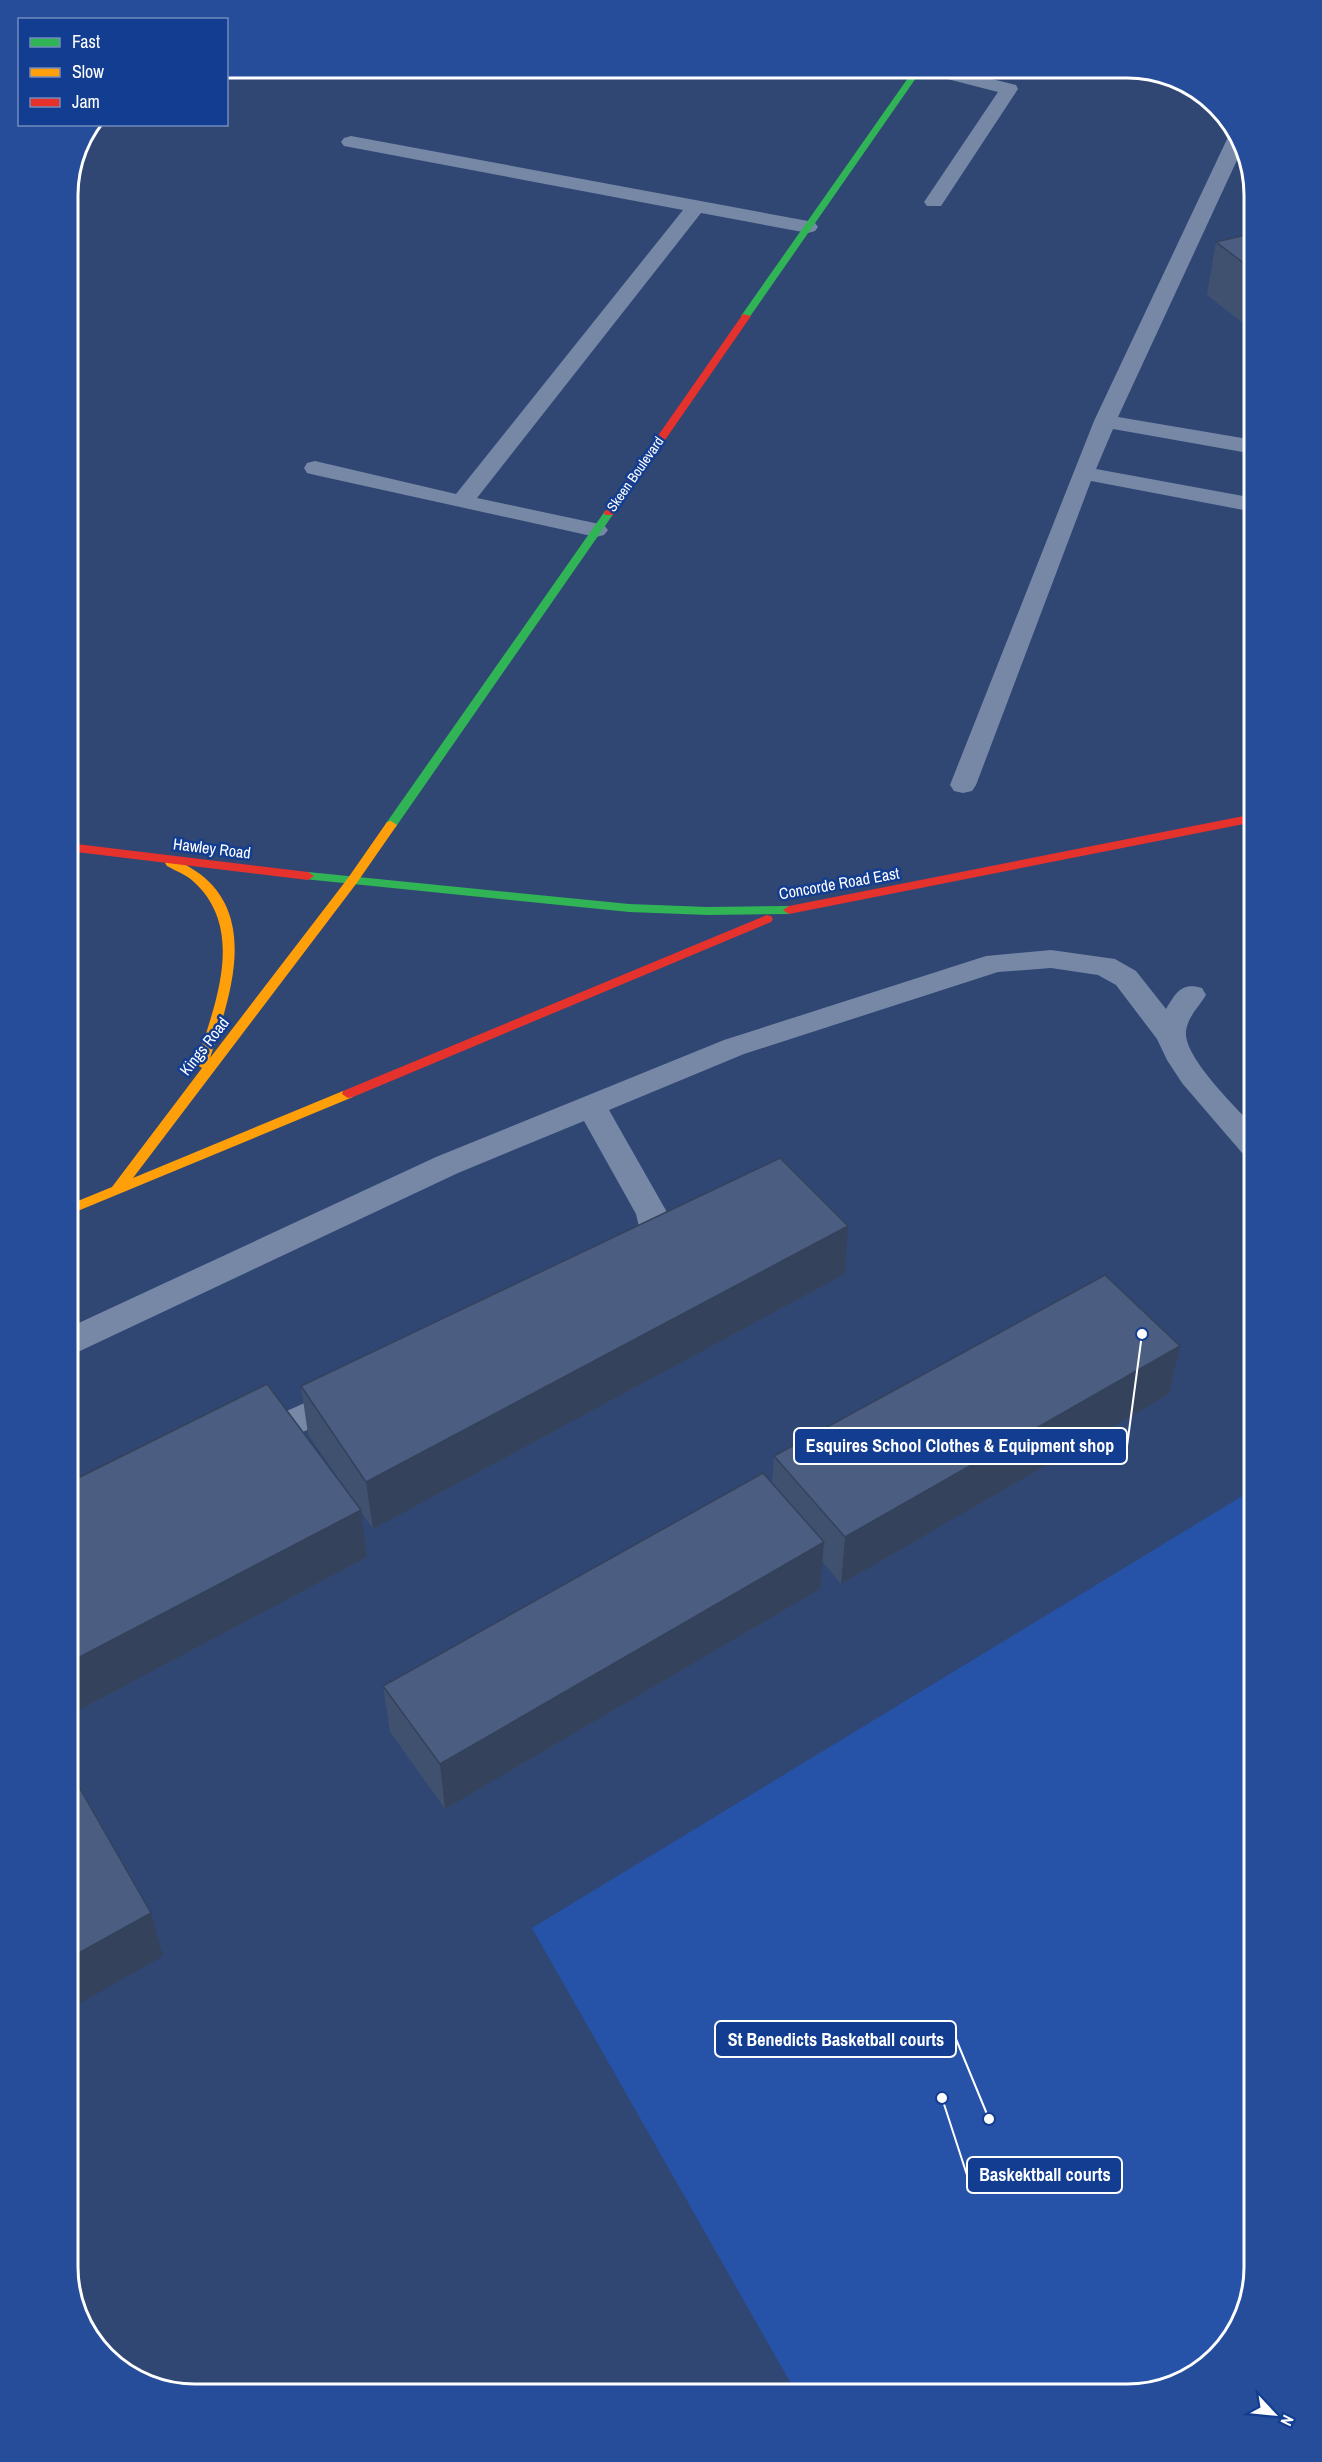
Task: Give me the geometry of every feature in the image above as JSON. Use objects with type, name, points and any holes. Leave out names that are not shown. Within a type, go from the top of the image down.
[{"type":"street","name":"Skeen Boulevard","points":[[352,881],[912,78]]},
{"type":"street","name":"Concorde Road East","points":[[352,881],[639,910],[722,913],[788,910],[1244,820]]},
{"type":"street","name":"Hawley Road","points":[[78,848],[352,881]]},
{"type":"street","points":[[165,860],[202,882],[218,902],[229,927],[230,953],[227,977],[196,1083]]},
{"type":"street","name":"Kings Road","points":[[117,1189],[352,881]]},
{"type":"street","points":[[78,1206],[788,910]]},
{"type":"lane","points":[[934,202],[1009,89],[966,78]]},
{"type":"lane","points":[[351,142],[808,227]]},
{"type":"lane","points":[[963,785],[1105,421],[1233,147]]},
{"type":"lane","points":[[462,502],[696,206]]},
{"type":"lane","points":[[1105,421],[1244,445]]},
{"type":"lane","points":[[315,468],[596,530]]},
{"type":"lane","points":[[1083,473],[1244,504]]},
{"type":"lane","points":[[78,1337],[447,1165],[734,1047],[996,963],[1051,958],[1105,966],[1126,978],[1171,1036],[1179,1059],[1244,1134]]},
{"type":"lane","points":[[1171,1036],[1176,1014],[1192,995]]},
{"type":"lane","points":[[591,1106],[652,1214],[656,1231],[640,1263],[618,1273]]},
{"type":"lane","points":[[233,1449],[372,1386]]},
{"type":"shaded area","points":[[1244,1495],[1243,2283],[1235,2312],[1224,2332],[1204,2355],[1186,2368],[1165,2378],[1127,2384],[791,2384],[532,1928]]},
{"type":"building","points":[[1244,235],[1244,263],[1216,242]]},
{"type":"building","points":[[780,1158],[848,1226],[366,1482],[301,1386]]},
{"type":"building","points":[[1105,1275],[1180,1346],[845,1537],[774,1456]]},
{"type":"building","points":[[267,1384],[361,1510],[78,1658],[78,1478]]},
{"type":"building","points":[[763,1473],[824,1542],[440,1764],[383,1686]]},
{"type":"building","points":[[78,1788],[151,1913],[78,1953]]},
{"type":"traffic: fast","points":[[746,316],[912,78]]},
{"type":"traffic: fast","points":[[391,825],[609,513]]},
{"type":"traffic: fast","points":[[308,876],[629,908],[708,911],[789,910]]},
{"type":"traffic: slow","points":[[117,1189],[352,881],[391,825]]},
{"type":"traffic: slow","points":[[171,863],[199,880],[216,899],[226,921],[229,944],[224,993],[202,1064]]},
{"type":"traffic: slow","points":[[78,1206],[348,1094]]},
{"type":"traffic: jam","points":[[609,513],[746,316]]},
{"type":"traffic: jam","points":[[789,910],[1244,820]]},
{"type":"traffic: jam","points":[[78,848],[308,876]]},
{"type":"traffic: jam","points":[[348,1094],[767,919]]},
{"type":"place","name":"Esquires School Clothes & Equipment shop","points":[[1142,1334]]},
{"type":"place","name":"Baskektball courts","points":[[942,2098]]},
{"type":"place","name":"St Benedicts Basketball courts","points":[[989,2119]]}]
